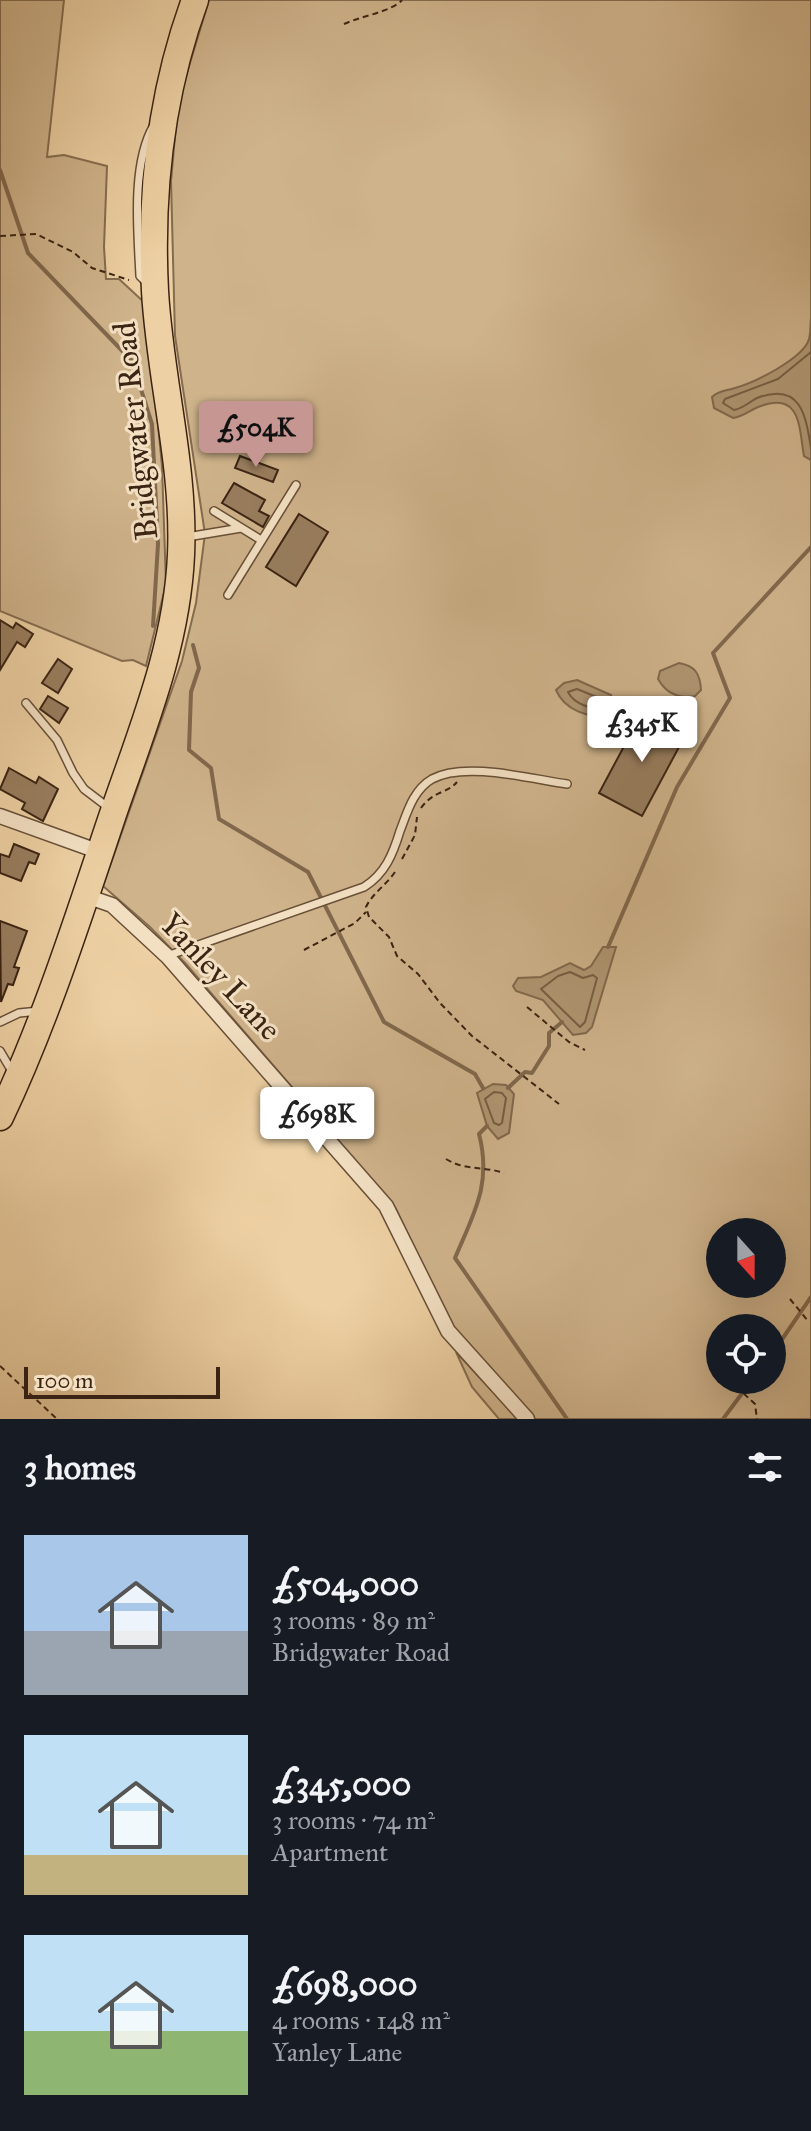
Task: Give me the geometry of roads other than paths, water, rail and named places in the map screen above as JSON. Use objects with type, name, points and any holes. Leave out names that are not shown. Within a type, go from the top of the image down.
[{"type":"highway","name":"Bridgwater Road","points":[[0,1117],[45,1011],[169,651],[181,538],[180,484],[155,293],[155,208],[165,106],[195,0]]},
{"type":"street","points":[[0,816],[100,852]]},
{"type":"street","name":"Yanley Lane","points":[[86,896],[112,905],[167,956],[386,1206],[448,1331],[527,1419]]},
{"type":"lane","points":[[228,595],[296,485]]},
{"type":"lane","points":[[214,511],[261,540]]},
{"type":"lane","points":[[181,538],[241,528]]},
{"type":"lane","points":[[26,703],[57,740],[84,789],[114,812]]},
{"type":"lane","points":[[167,956],[339,897],[377,879],[396,845],[408,808],[431,780],[464,770],[567,784]]},
{"type":"lane","points":[[0,1022],[19,1013],[45,1011]]},
{"type":"lane","points":[[0,1051],[17,1079]]},
{"type":"water","points":[[811,319],[811,460],[804,456],[799,425],[791,408],[774,403],[733,418],[714,408],[712,397],[754,381],[788,362],[810,337]]},
{"type":"water","points":[[679,663],[693,668],[698,675],[701,690],[695,696],[674,694],[658,679],[660,671]]},
{"type":"water","points":[[577,680],[611,695],[615,711],[609,717],[593,716],[571,708],[556,690],[564,683]]},
{"type":"water","points":[[603,947],[616,947],[592,1027],[586,1033],[573,1035],[543,1000],[516,991],[513,986],[518,978],[541,977],[570,963],[584,970],[591,966]]},
{"type":"water","points":[[493,1084],[506,1085],[514,1094],[509,1133],[498,1139],[487,1126],[477,1093]]},
{"type":"waterway","points":[[0,170],[28,253],[132,361],[152,424],[158,544],[153,626]]},
{"type":"waterway","points":[[608,947],[677,787],[730,698],[713,653],[811,547]]},
{"type":"waterway","points":[[193,645],[199,668],[191,692],[189,750],[211,768],[219,819],[308,872],[384,1022],[475,1074],[483,1088]]},
{"type":"waterway","points":[[508,1088],[525,1072],[532,1073],[549,1046],[549,1033],[562,1022]]},
{"type":"waterway","points":[[487,1126],[479,1134],[483,1168],[479,1198],[455,1258],[567,1419]]},
{"type":"waterway","points":[[786,1334],[811,1297]]},
{"type":"waterway","points":[[723,1419],[742,1394]]}]
